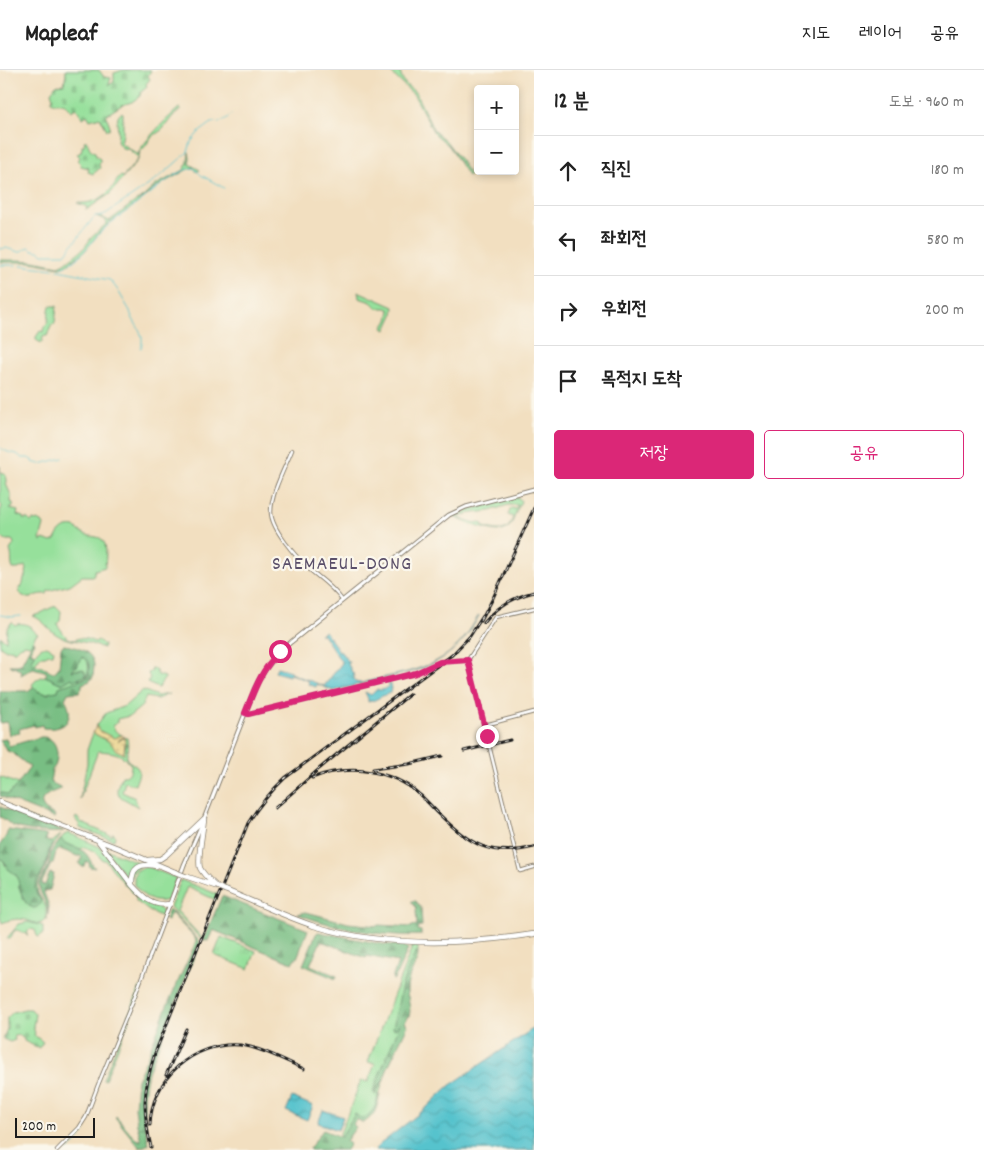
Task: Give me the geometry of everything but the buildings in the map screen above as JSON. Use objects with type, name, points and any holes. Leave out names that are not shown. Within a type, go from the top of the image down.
[{"type":"highway","points":[[0,802],[314,926],[360,936],[402,941],[460,942],[533,934]]},
{"type":"highway","points":[[148,860],[160,859],[166,855],[204,819]]},
{"type":"highway","points":[[204,819],[199,856],[200,866],[204,874],[219,887]]},
{"type":"highway","points":[[98,841],[140,894],[150,902],[169,905]]},
{"type":"highway","points":[[132,885],[132,875],[138,867],[148,864],[162,867]]},
{"type":"main road","points":[[169,905],[245,713],[264,669],[275,656],[449,515],[466,507],[534,489]]},
{"type":"street","points":[[292,450],[274,498],[271,509],[272,517],[286,544],[301,562],[337,592],[343,601]]},
{"type":"street","points":[[534,608],[496,617],[468,660],[520,871],[534,867]]},
{"type":"street","points":[[245,713],[248,714],[416,673],[440,662],[468,660]]},
{"type":"street","points":[[484,725],[534,712]]},
{"type":"street","points":[[58,1150],[80,1128],[86,1117],[169,905]]},
{"type":"green space","points":[[66,70],[99,70],[104,77],[111,78],[109,85],[114,82],[114,73],[123,70],[151,70],[148,76],[150,79],[146,84],[147,87],[141,92],[140,96],[106,115],[110,126],[107,130],[100,117],[90,120],[87,115],[83,118],[76,108],[71,111],[63,103],[51,101],[53,98],[51,92],[56,85],[64,84]]},
{"type":"green space","points":[[388,70],[400,72],[406,85],[415,92],[434,131],[446,141],[470,175],[468,176],[449,146],[434,133],[414,95]]},
{"type":"green space","points":[[179,108],[181,109],[163,129],[152,137],[140,152],[139,158],[128,149],[122,148],[117,142],[117,119],[122,112],[123,134],[121,143],[139,155],[139,151],[163,123]]},
{"type":"green space","points":[[84,141],[87,141],[90,149],[100,159],[100,168],[93,174],[88,172],[89,168],[81,166],[77,160],[80,157],[77,154],[80,153],[82,146],[85,144]]},
{"type":"green space","points":[[189,152],[189,164],[200,170],[197,172],[194,168],[190,168],[156,187],[139,202],[109,223],[85,251],[66,265],[60,267],[31,262],[0,262],[0,260],[34,261],[59,266],[65,263],[84,248],[91,238],[107,223],[96,216],[109,221],[141,199],[156,185],[184,170],[188,162]]},
{"type":"green space","points":[[138,159],[110,194],[86,210],[87,207],[77,203],[92,202],[101,198],[121,176],[123,177]]},
{"type":"green space","points":[[358,291],[394,307],[393,315],[386,330],[383,328],[388,320],[390,310],[377,308],[371,302],[359,298]]},
{"type":"green space","points":[[50,306],[57,306],[55,323],[54,325],[52,324],[47,336],[44,336],[41,343],[36,340],[36,337],[40,331],[43,332],[48,322]]},
{"type":"green space","points":[[0,472],[4,473],[6,477],[6,484],[11,495],[13,507],[10,509],[18,511],[17,515],[23,517],[23,519],[28,519],[31,522],[37,520],[44,525],[40,540],[42,541],[43,539],[51,542],[55,540],[58,533],[63,529],[75,527],[82,533],[102,540],[106,553],[105,567],[95,570],[93,576],[82,576],[70,585],[48,591],[47,594],[39,594],[32,598],[27,598],[20,594],[19,590],[27,574],[27,569],[25,566],[13,569],[10,550],[14,544],[13,541],[5,540],[4,538],[0,539],[0,512],[2,506],[0,504]]},
{"type":"green space","points":[[518,497],[521,501],[511,525],[502,531],[496,531],[470,524],[454,517],[469,510]],"holes":[[[508,505],[518,505],[516,509],[511,508],[508,515],[513,517],[509,526],[503,529],[496,530],[482,526],[483,524],[477,522],[458,518],[466,514],[490,511]]]},
{"type":"green space","points":[[56,606],[61,611],[60,621],[57,624],[67,638],[74,640],[79,638],[87,639],[95,642],[98,640],[104,645],[103,648],[59,636],[33,616]]},
{"type":"green space","points":[[12,622],[15,625],[27,625],[38,634],[30,645],[24,644],[15,651],[12,649],[6,650],[0,646],[0,636],[6,641],[7,628]]},
{"type":"green space","points":[[33,641],[31,652],[35,654],[32,661],[34,665],[42,666],[51,672],[55,672],[59,667],[61,647],[63,645],[73,647],[83,650],[91,657],[94,666],[93,677],[90,681],[82,684],[79,692],[68,693],[65,699],[69,715],[63,725],[57,728],[43,728],[42,725],[35,727],[34,725],[19,729],[20,733],[9,735],[7,722],[0,723],[0,691],[28,691],[33,687],[39,692],[49,694],[50,692],[58,691],[59,687],[84,679],[88,674],[89,664],[82,657],[78,666],[74,667],[72,671],[82,669],[85,675],[73,680],[72,678],[62,684],[45,676],[47,673],[44,671],[33,668],[21,675],[22,671],[9,665],[21,664]]},
{"type":"green space","points":[[47,646],[54,650],[53,654],[41,656],[36,665],[34,665],[32,661],[37,651]]},
{"type":"green space","points":[[82,657],[87,660],[88,673],[81,680],[59,687],[58,691],[50,693],[41,692],[32,685],[38,679],[45,676],[62,684],[72,678],[82,677],[85,675],[84,670],[78,669],[72,672]]},
{"type":"green space","points":[[151,668],[155,669],[158,675],[165,677],[158,688],[147,683],[150,679],[148,673],[152,671]]},
{"type":"green space","points":[[143,690],[157,696],[169,694],[157,699],[146,697],[142,706],[130,716],[117,719],[117,723],[113,726],[116,732],[122,735],[115,739],[100,731],[96,726],[106,713],[125,706]]},
{"type":"green space","points":[[93,733],[110,742],[124,754],[126,744],[122,739],[118,741],[123,737],[127,738],[127,760],[138,768],[139,773],[135,785],[125,782],[122,792],[135,798],[138,807],[119,796],[117,790],[122,776],[126,776],[129,773],[131,765],[121,756],[108,752],[98,751],[80,799],[87,763],[87,750]]},
{"type":"green space","points":[[41,737],[50,739],[57,750],[56,764],[52,770],[50,782],[61,789],[47,795],[42,801],[44,808],[55,816],[54,818],[0,796],[0,792],[8,795],[30,767],[15,754],[7,751],[0,740],[6,739],[9,746]]},
{"type":"green space","points":[[0,777],[18,784],[8,795],[0,792]]},
{"type":"green space","points":[[0,807],[64,831],[38,832],[13,826],[0,817]]},
{"type":"green space","points":[[76,817],[82,823],[112,836],[113,833],[115,836],[114,840],[80,828],[75,819]]},
{"type":"green space","points":[[8,830],[47,835],[46,841],[53,843],[48,852],[47,864],[36,883],[37,895],[41,900],[36,907],[33,908],[24,900],[18,878],[0,858],[0,845]]},
{"type":"green space","points":[[69,833],[100,847],[139,897],[158,907],[163,912],[162,917],[149,911],[136,901],[136,896],[96,852],[84,847],[81,849],[64,843],[61,839]]},
{"type":"green space","points":[[61,835],[50,850],[47,865],[37,885],[38,893],[46,907],[44,921],[38,924],[18,919],[2,923],[0,917],[0,858],[18,878],[24,900],[30,907],[41,900],[36,890],[36,883],[47,864],[48,852],[53,844],[52,842]]},
{"type":"green space","points":[[61,839],[85,853],[95,868],[90,867],[87,861],[83,867],[81,866],[79,864],[81,856],[60,849],[56,852],[53,863],[42,882],[42,885],[45,885],[50,873],[54,874],[50,890],[44,891],[49,906],[46,921],[48,910],[39,884],[49,865],[51,852]]},
{"type":"green space","points":[[105,849],[142,864],[127,878]]},
{"type":"green space","points":[[146,866],[176,878],[167,900],[152,900],[134,885],[136,872]]},
{"type":"green space","points":[[181,880],[217,894],[216,900],[187,887],[177,911],[201,939],[170,907]]},
{"type":"green space","points":[[222,896],[308,930],[297,958],[292,963],[213,930],[208,941],[203,940]]},
{"type":"green space","points":[[412,901],[416,901],[421,908],[422,926],[419,926],[418,930],[421,931],[421,935],[375,933],[327,923],[298,914],[306,912],[348,923],[412,927],[417,925],[417,908]]},
{"type":"green space","points":[[169,909],[200,942],[148,1072],[144,1108],[149,1144],[140,1148],[115,1117],[136,1139],[141,1141],[135,1107],[137,1080],[166,1008],[196,942],[195,938],[171,913],[167,921],[165,920]]},
{"type":"green space","points":[[28,922],[43,926],[43,934],[38,937],[35,930],[30,929],[27,936],[18,930],[14,931],[10,939],[7,938],[19,924]]},
{"type":"green space","points":[[318,932],[382,944],[405,946],[408,949],[394,980],[392,979],[398,962],[367,956],[366,958],[321,941],[310,965],[337,976],[336,979],[303,965]]},
{"type":"green space","points":[[221,937],[256,951],[249,969],[214,955]]},
{"type":"green space","points":[[414,946],[418,946],[418,953],[416,952],[393,1027],[396,1029],[399,1023],[401,1024],[378,1078],[377,1089],[384,1079],[375,1108],[362,1120],[355,1114],[341,1137],[339,1136],[361,1080],[368,1082],[375,1064],[368,1062]]},
{"type":"green space","points":[[416,952],[418,953],[417,959],[407,986],[410,1012],[405,1023],[408,1025],[375,1095],[373,1091],[400,1024],[396,1029],[393,1028],[402,985]]},
{"type":"green space","points":[[140,987],[142,988],[105,1080],[103,1080]]},
{"type":"green space","points":[[31,1009],[35,1014],[34,1035],[43,1042],[39,1048],[24,1041],[19,1035],[15,1035],[15,1040],[10,1042],[3,1039],[7,1029],[7,1018],[13,1012]]},
{"type":"green space","points":[[379,1093],[377,1107],[371,1117],[363,1123],[357,1119],[353,1124],[356,1127],[346,1141],[350,1144],[346,1150],[309,1149],[323,1130],[341,1137],[355,1114],[362,1119],[370,1114],[374,1109]]},
{"type":"sand","points":[[96,726],[100,731],[114,738],[122,735],[125,737],[121,738],[118,741],[123,738],[125,739],[124,754],[116,750],[110,742],[93,733]]},
{"type":"water","points":[[325,631],[349,662],[348,664],[355,682],[361,683],[429,665],[414,671],[333,691],[317,684],[316,687],[308,684],[309,681],[290,674],[289,676],[275,672],[277,667],[324,686],[342,663],[323,634],[320,634]]},
{"type":"water","points":[[389,681],[390,693],[368,702],[365,692],[371,695],[377,689],[384,689],[389,685]]},
{"type":"water","points":[[534,1028],[534,1150],[375,1150],[426,1108],[449,1086]]},
{"type":"water","points":[[292,1097],[313,1106],[307,1120],[286,1111]]},
{"type":"water","points":[[323,1110],[343,1117],[338,1130],[318,1123]]},
{"type":"waterway","points":[[0,249],[6,248],[19,252],[29,247],[43,254],[65,254],[95,216],[107,213],[153,182],[188,152],[191,142],[198,133],[213,122],[221,122],[231,115]]},
{"type":"waterway","points":[[62,267],[74,261],[111,223],[181,172],[194,168],[201,175],[224,188]]},
{"type":"waterway","points":[[0,265],[16,265]]},
{"type":"waterway","points":[[21,265],[110,280],[130,311],[141,333],[141,348]]},
{"type":"waterway","points":[[0,448],[40,464],[63,458]]},
{"type":"waterway","points":[[0,615],[21,616]]},
{"type":"waterway","points":[[69,1150],[85,1132]]},
{"type":"railway","points":[[481,621],[534,508]]},
{"type":"railway","points":[[484,623],[506,603],[534,592]]},
{"type":"railway","points":[[151,1147],[146,1122],[145,1100],[148,1078],[155,1053],[248,823],[274,789],[285,778],[452,655],[470,636],[483,616]]},
{"type":"railway","points":[[275,808],[410,694]]},
{"type":"railway","points":[[464,751],[510,740]]},
{"type":"railway","points":[[373,769],[409,764],[442,756]]},
{"type":"railway","points":[[312,778],[340,771],[354,770],[396,779],[423,797],[450,824],[471,841],[482,846],[505,851],[534,847]]},
{"type":"railway","points":[[166,1075],[186,1029]]},
{"type":"railway","points":[[150,1125],[152,1108],[167,1078],[178,1066],[192,1056],[207,1049],[223,1045],[240,1045],[273,1055],[304,1069]]},
{"type":"district","name":"SAEMAEUL-DONG","points":[[342,565]]},
{"type":"route","points":[[280,651],[264,669],[245,713],[248,714],[416,673],[440,662],[468,660],[487,736]]}]
